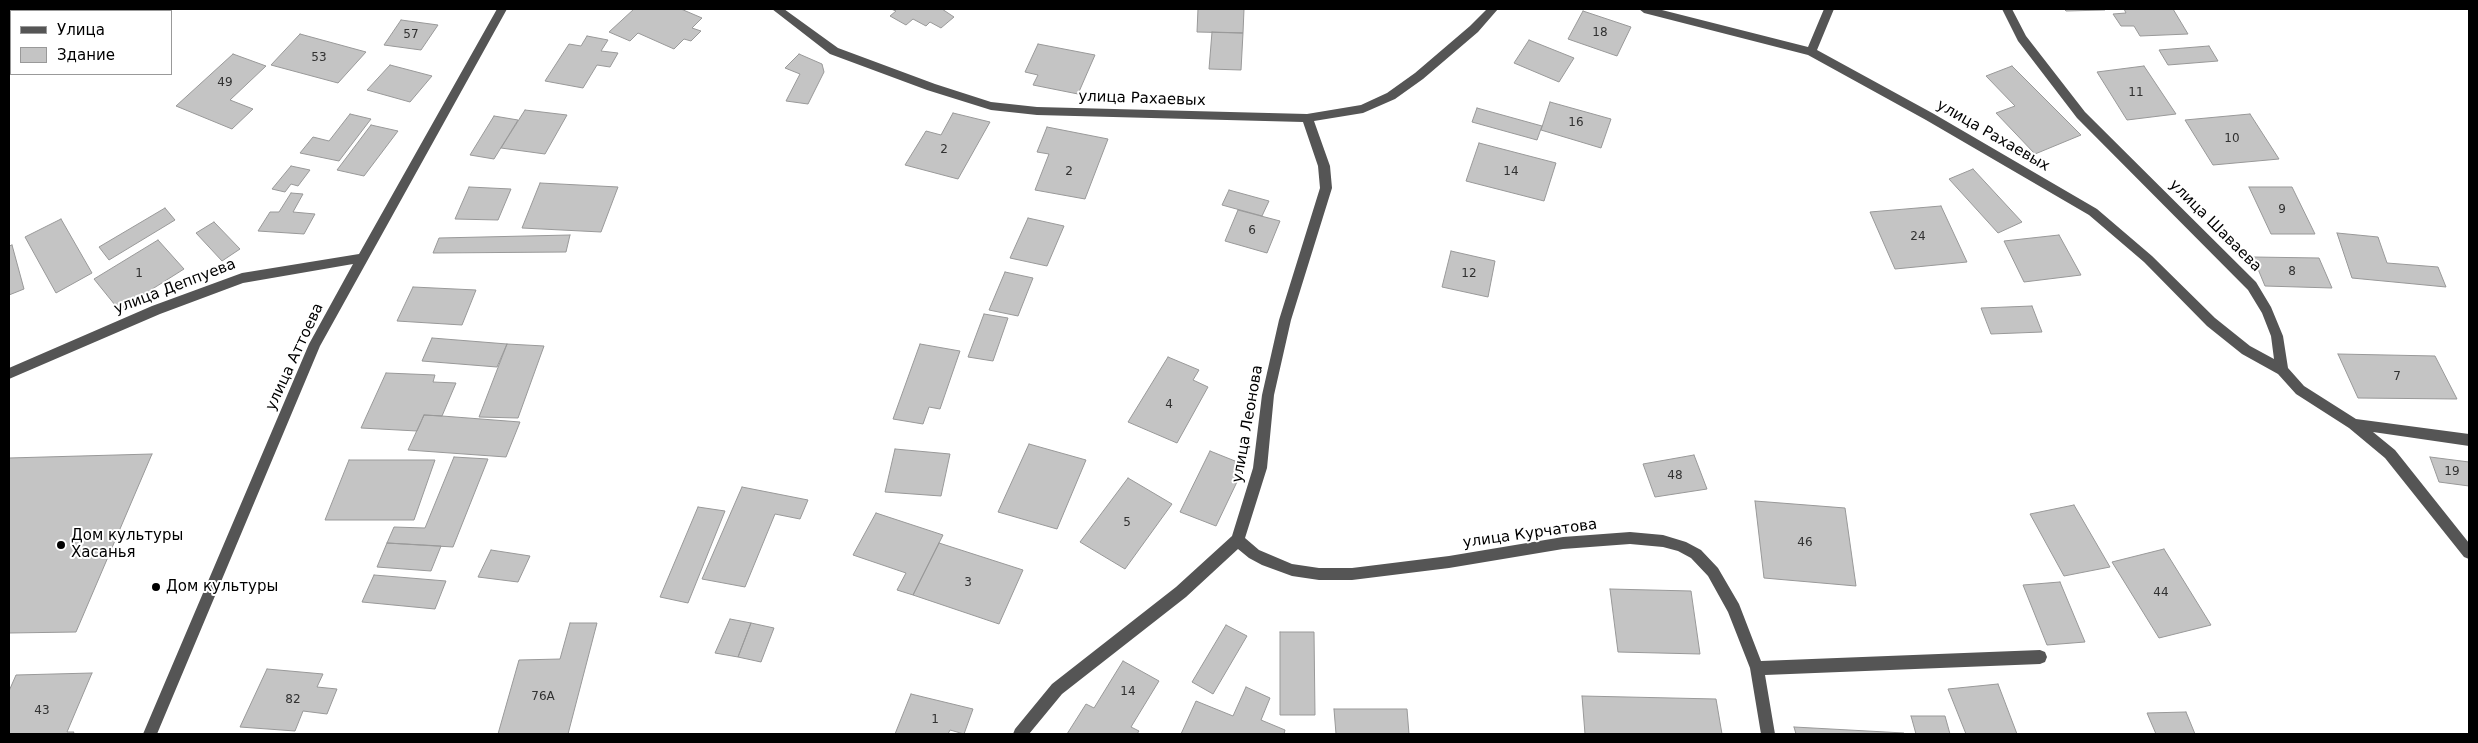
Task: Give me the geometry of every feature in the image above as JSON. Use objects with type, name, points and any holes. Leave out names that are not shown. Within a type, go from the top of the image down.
[{"type":"street","name":"улица Аттоева","points":[[150,734],[315,344],[502,9]]},
{"type":"street","name":"улица Рахаевых","points":[[778,9],[834,51],[931,87],[991,106],[1055,112],[1308,118],[1363,110],[1391,96],[1419,76],[1474,30],[1493,9]]},
{"type":"street","name":"улица Рахаевых","points":[[1644,9],[1811,52],[1930,117],[2093,212],[2148,258],[2211,322],[2246,350],[2282,370]]},
{"type":"street","points":[[1811,52],[1829,9]]},
{"type":"street","name":"улица Шаваева","points":[[2007,9],[2022,38],[2081,115],[2252,286],[2267,311],[2277,336],[2282,370]]},
{"type":"street","name":"улица Леонова","points":[[1238,540],[1260,468],[1268,395],[1285,320],[1326,188],[1324,166],[1308,118]]},
{"type":"street","name":"улица Деппуева","points":[[9,374],[156,310],[234,280],[362,258]]},
{"type":"street","points":[[2282,370],[2300,390],[2354,424],[2390,454],[2469,553]]},
{"type":"street","points":[[2354,424],[2469,440]]},
{"type":"street","name":"улица Курчатова","points":[[1238,540],[1254,554],[1267,561],[1292,570],[1319,574],[1352,574],[1449,562],[1563,543],[1630,538],[1681,546],[1696,554],[1713,572],[1734,609],[1756,668],[1768,734]]},
{"type":"street","points":[[1020,734],[1057,689],[1181,592],[1238,540]]},
{"type":"street","points":[[1756,668],[2040,657]]},
{"type":"building","points":[[634,9],[681,9],[702,18],[692,28],[701,31],[691,41],[684,39],[674,49],[638,33],[630,41],[609,32]]},
{"type":"building","points":[[891,9],[942,9],[954,17],[941,28],[930,22],[926,26],[913,19],[906,25],[890,16],[896,11]]},
{"type":"building","points":[[1198,9],[1244,9],[1243,33],[1197,32]]},
{"type":"building","points":[[2064,9],[2104,9],[2105,10],[2066,11]]},
{"type":"building","points":[[2124,9],[2173,9],[2188,34],[2140,36],[2134,26],[2121,26],[2113,14],[2126,13]]},
{"type":"building","points":[[1583,11],[1631,27],[1617,56],[1568,39]]},
{"type":"building","points":[[401,20],[438,25],[421,50],[384,45]]},
{"type":"building","points":[[1212,32],[1243,33],[1241,70],[1209,69]]},
{"type":"building","points":[[300,34],[366,52],[338,83],[271,65]]},
{"type":"building","points":[[587,36],[608,40],[601,51],[618,53],[610,67],[597,65],[583,88],[545,81],[569,44],[581,46]]},
{"type":"building","points":[[1529,40],[1574,58],[1559,82],[1514,63]]},
{"type":"building","points":[[1038,44],[1095,55],[1078,94],[1033,85],[1038,75],[1025,72]]},
{"type":"building","points":[[2209,46],[2218,61],[2168,65],[2159,50]]},
{"type":"building","points":[[233,54],[266,66],[230,100],[253,109],[232,129],[176,106]]},
{"type":"building","points":[[799,54],[822,64],[824,72],[808,104],[786,101],[800,74],[785,68]]},
{"type":"building","points":[[390,65],[432,76],[410,102],[367,90]]},
{"type":"building","points":[[2012,66],[2081,135],[2035,154],[1996,113],[2015,106],[1986,76]]},
{"type":"building","points":[[2144,66],[2176,114],[2127,120],[2097,72]]},
{"type":"building","points":[[1550,102],[1611,119],[1601,148],[1541,130]]},
{"type":"building","points":[[1477,108],[1542,126],[1537,140],[1472,122]]},
{"type":"building","points":[[525,110],[567,115],[545,154],[501,148]]},
{"type":"building","points":[[953,113],[990,122],[958,179],[905,165],[926,131],[941,135]]},
{"type":"building","points":[[350,114],[371,119],[339,161],[300,153],[313,137],[329,141]]},
{"type":"building","points":[[2250,114],[2279,159],[2213,165],[2185,120]]},
{"type":"building","points":[[494,116],[518,120],[494,159],[470,155]]},
{"type":"building","points":[[371,125],[398,131],[364,176],[337,170]]},
{"type":"building","points":[[1047,127],[1108,139],[1085,199],[1035,190],[1049,154],[1037,152]]},
{"type":"building","points":[[1479,143],[1556,163],[1544,201],[1466,181]]},
{"type":"building","points":[[291,166],[310,170],[298,186],[291,184],[285,192],[272,189]]},
{"type":"building","points":[[1973,169],[2022,222],[1998,233],[1949,179]]},
{"type":"building","points":[[540,183],[618,187],[601,232],[522,228]]},
{"type":"building","points":[[469,187],[511,189],[498,220],[455,219]]},
{"type":"building","points":[[2249,187],[2292,187],[2315,234],[2271,234]]},
{"type":"building","points":[[1229,190],[1269,201],[1262,216],[1222,205]]},
{"type":"building","points":[[291,193],[303,194],[293,212],[315,214],[304,234],[258,231],[270,212],[279,212]]},
{"type":"building","points":[[1941,206],[1967,262],[1895,269],[1870,212]]},
{"type":"building","points":[[165,208],[175,220],[109,260],[99,247]]},
{"type":"building","points":[[1238,210],[1280,221],[1267,253],[1225,241]]},
{"type":"building","points":[[1028,218],[1064,226],[1047,266],[1010,258]]},
{"type":"building","points":[[61,219],[92,273],[56,293],[25,237]]},
{"type":"building","points":[[214,222],[240,249],[222,261],[196,233]]},
{"type":"building","points":[[2337,233],[2378,237],[2387,263],[2438,267],[2446,287],[2352,278]]},
{"type":"building","points":[[570,235],[566,252],[433,253],[439,238]]},
{"type":"building","points":[[2059,235],[2081,275],[2024,282],[2004,241]]},
{"type":"building","points":[[158,240],[184,269],[119,310],[94,279]]},
{"type":"building","points":[[12,245],[24,289],[9,295],[9,246]]},
{"type":"building","points":[[1451,251],[1495,261],[1488,297],[1442,287]]},
{"type":"building","points":[[2253,257],[2319,258],[2332,288],[2265,286]]},
{"type":"building","points":[[1005,272],[1033,278],[1018,316],[989,310]]},
{"type":"building","points":[[413,287],[476,290],[462,325],[397,321]]},
{"type":"building","points":[[2032,306],[2042,332],[1991,334],[1981,308]]},
{"type":"building","points":[[984,314],[1008,318],[993,361],[968,357]]},
{"type":"building","points":[[432,338],[507,344],[497,367],[422,361]]},
{"type":"building","points":[[507,344],[544,346],[518,418],[479,417]]},
{"type":"building","points":[[920,344],[960,351],[940,409],[929,407],[923,424],[893,419]]},
{"type":"building","points":[[2338,354],[2435,356],[2457,399],[2358,398]]},
{"type":"building","points":[[1168,357],[1199,370],[1193,380],[1208,387],[1177,443],[1128,422]]},
{"type":"building","points":[[386,373],[435,375],[433,382],[456,383],[442,416],[424,415],[417,431],[361,428]]},
{"type":"building","points":[[424,415],[520,422],[506,457],[408,450]]},
{"type":"building","points":[[1029,444],[1086,460],[1057,529],[998,512]]},
{"type":"building","points":[[895,449],[950,454],[941,496],[885,492]]},
{"type":"building","points":[[1210,451],[1245,465],[1216,526],[1180,512]]},
{"type":"building","name":"Дом культуры Хасанья","points":[[152,454],[76,632],[9,633],[9,458]]},
{"type":"building","points":[[1694,455],[1707,489],[1655,497],[1643,464]]},
{"type":"building","points":[[454,457],[488,459],[453,547],[387,543],[394,527],[425,528]]},
{"type":"building","points":[[2430,457],[2469,462],[2469,486],[2439,482]]},
{"type":"building","points":[[349,460],[435,460],[414,520],[325,520]]},
{"type":"building","points":[[1128,478],[1172,504],[1125,569],[1080,542]]},
{"type":"building","points":[[742,487],[808,500],[800,519],[775,514],[745,587],[702,579]]},
{"type":"building","points":[[1755,501],[1845,508],[1856,586],[1764,578]]},
{"type":"building","points":[[2074,505],[2110,567],[2064,576],[2030,514]]},
{"type":"building","points":[[698,507],[725,511],[688,603],[660,597]]},
{"type":"building","points":[[876,513],[943,535],[913,595],[897,590],[906,573],[853,555]]},
{"type":"building","points":[[387,543],[441,546],[431,571],[377,567]]},
{"type":"building","points":[[939,543],[1023,570],[999,624],[913,595]]},
{"type":"building","points":[[2164,549],[2211,625],[2159,638],[2112,562]]},
{"type":"building","points":[[491,550],[530,556],[518,582],[478,577]]},
{"type":"building","points":[[374,575],[446,581],[435,609],[362,602]]},
{"type":"building","points":[[2060,582],[2085,642],[2047,645],[2023,585]]},
{"type":"building","points":[[1610,589],[1691,591],[1700,654],[1618,652]]},
{"type":"building","points":[[730,619],[751,623],[738,657],[715,653]]},
{"type":"building","points":[[570,623],[597,623],[568,734],[498,734],[519,660],[560,659]]},
{"type":"building","points":[[751,623],[774,628],[761,662],[738,657]]},
{"type":"building","points":[[1226,625],[1247,636],[1213,694],[1192,682]]},
{"type":"building","points":[[1280,632],[1314,632],[1315,715],[1280,715]]},
{"type":"building","points":[[1123,661],[1159,681],[1131,727],[1139,731],[1137,734],[1067,734],[1086,704],[1094,708]]},
{"type":"building","points":[[267,669],[323,674],[317,687],[337,689],[327,714],[303,711],[295,731],[240,727]]},
{"type":"building","points":[[92,673],[67,732],[74,732],[73,734],[9,734],[9,691],[16,675]]},
{"type":"building","points":[[1998,684],[2017,734],[1966,734],[1948,689]]},
{"type":"building","points":[[1246,687],[1270,698],[1261,720],[1285,730],[1284,734],[1181,734],[1196,701],[1233,716]]},
{"type":"building","points":[[911,694],[973,709],[964,734],[950,730],[948,734],[895,734]]},
{"type":"building","points":[[1582,696],[1716,699],[1722,734],[1585,734]]},
{"type":"building","points":[[1334,709],[1407,709],[1409,734],[1336,734]]},
{"type":"building","points":[[2186,712],[2195,734],[2156,734],[2147,713]]},
{"type":"building","points":[[1911,716],[1945,716],[1950,734],[1916,734]]},
{"type":"building","points":[[1794,727],[1904,733],[1904,734],[1796,734]]},
{"type":"place","name":"Дом культуры Хасанья","points":[[61,545]]},
{"type":"place","name":"Дом культуры","points":[[156,587]]}]
